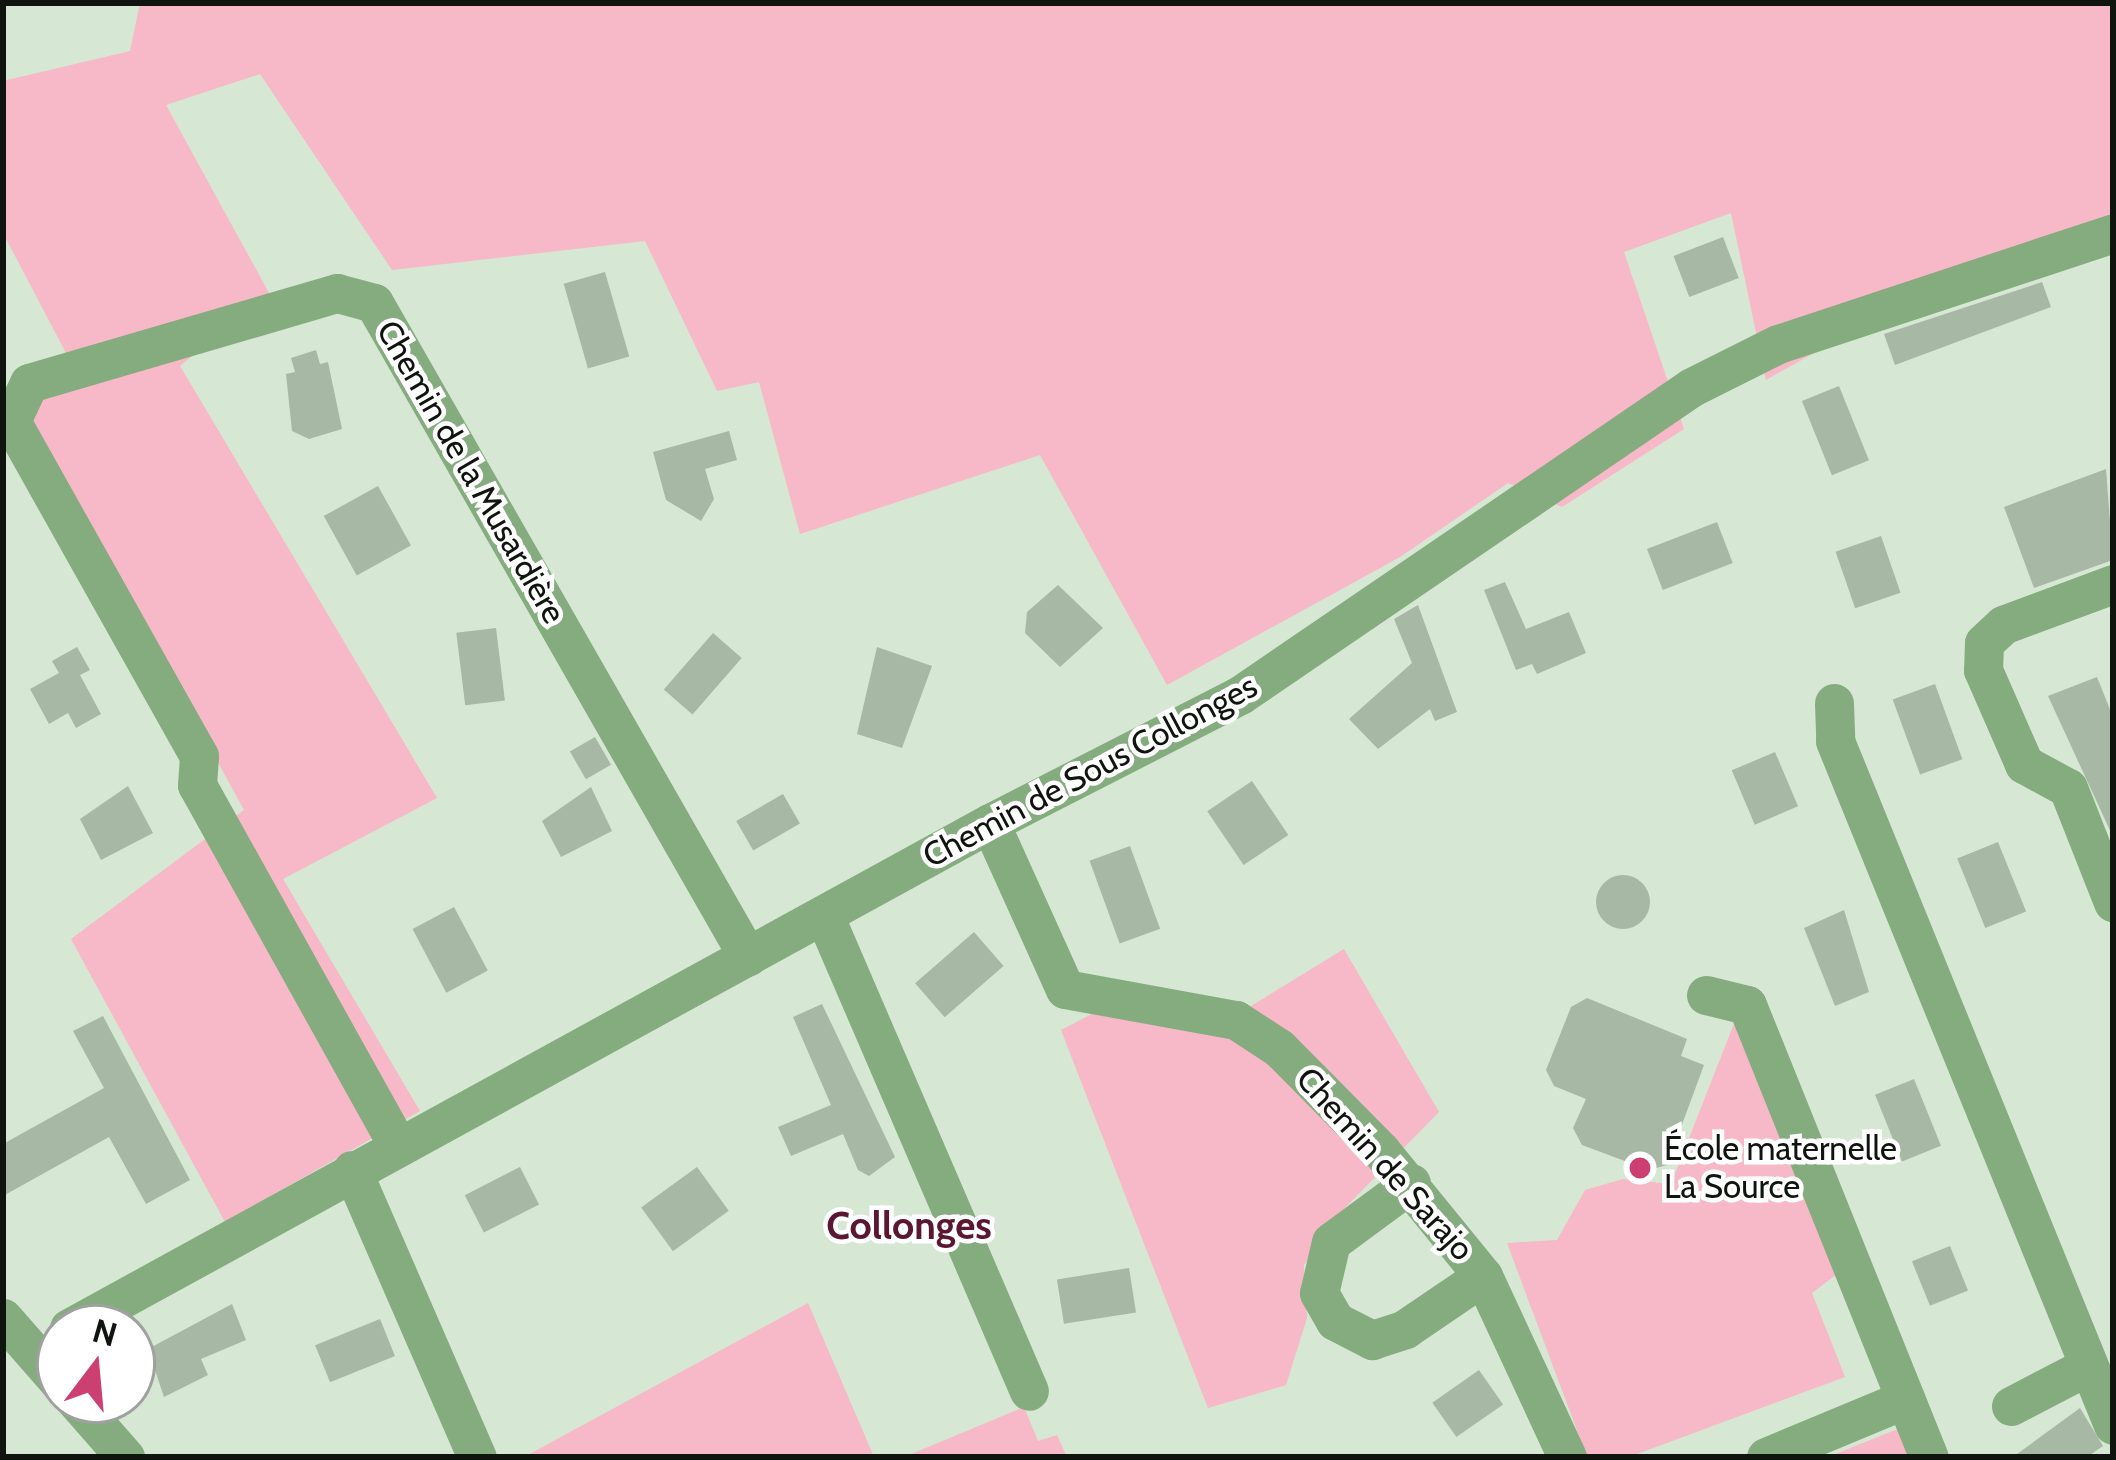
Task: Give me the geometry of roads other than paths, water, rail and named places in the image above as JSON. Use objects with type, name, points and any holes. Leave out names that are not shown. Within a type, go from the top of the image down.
[{"type":"street","name":"Chemin de Sous Collonges","points":[[112,1304],[990,823],[1240,695],[1692,387],[1778,344],[2113,233]]},
{"type":"street","name":"Chemin de la Musardière","points":[[398,1146],[196,785],[199,756],[10,421],[28,383],[337,293],[374,303],[748,957]]},
{"type":"street","points":[[2113,584],[2003,626],[1984,643],[1983,670],[2024,764],[2068,788],[2113,902]]},
{"type":"street","points":[[1834,703],[1835,741],[2113,1425]]},
{"type":"street","name":"Chemin de Sarajo","points":[[990,823],[1065,988],[1236,1020],[1280,1048],[1411,1184],[1483,1276],[1567,1457]]},
{"type":"street","points":[[824,915],[1029,1390]]},
{"type":"street","points":[[1706,995],[1747,1005],[1928,1457]]},
{"type":"street","points":[[352,1170],[477,1457]]},
{"type":"street","points":[[1411,1184],[1331,1242],[1319,1293],[1335,1322],[1372,1340],[1405,1329],[1483,1276]]},
{"type":"street","points":[[2011,1406],[2086,1367]]},
{"type":"street","points":[[1766,1457],[1905,1399]]},
{"type":"street","points":[[96,1424],[125,1457]]},
{"type":"place","name":"École maternelle La Source","points":[[1640,1168]]},
{"type":"district","name":"Collonges","points":[[909,1225]]}]
